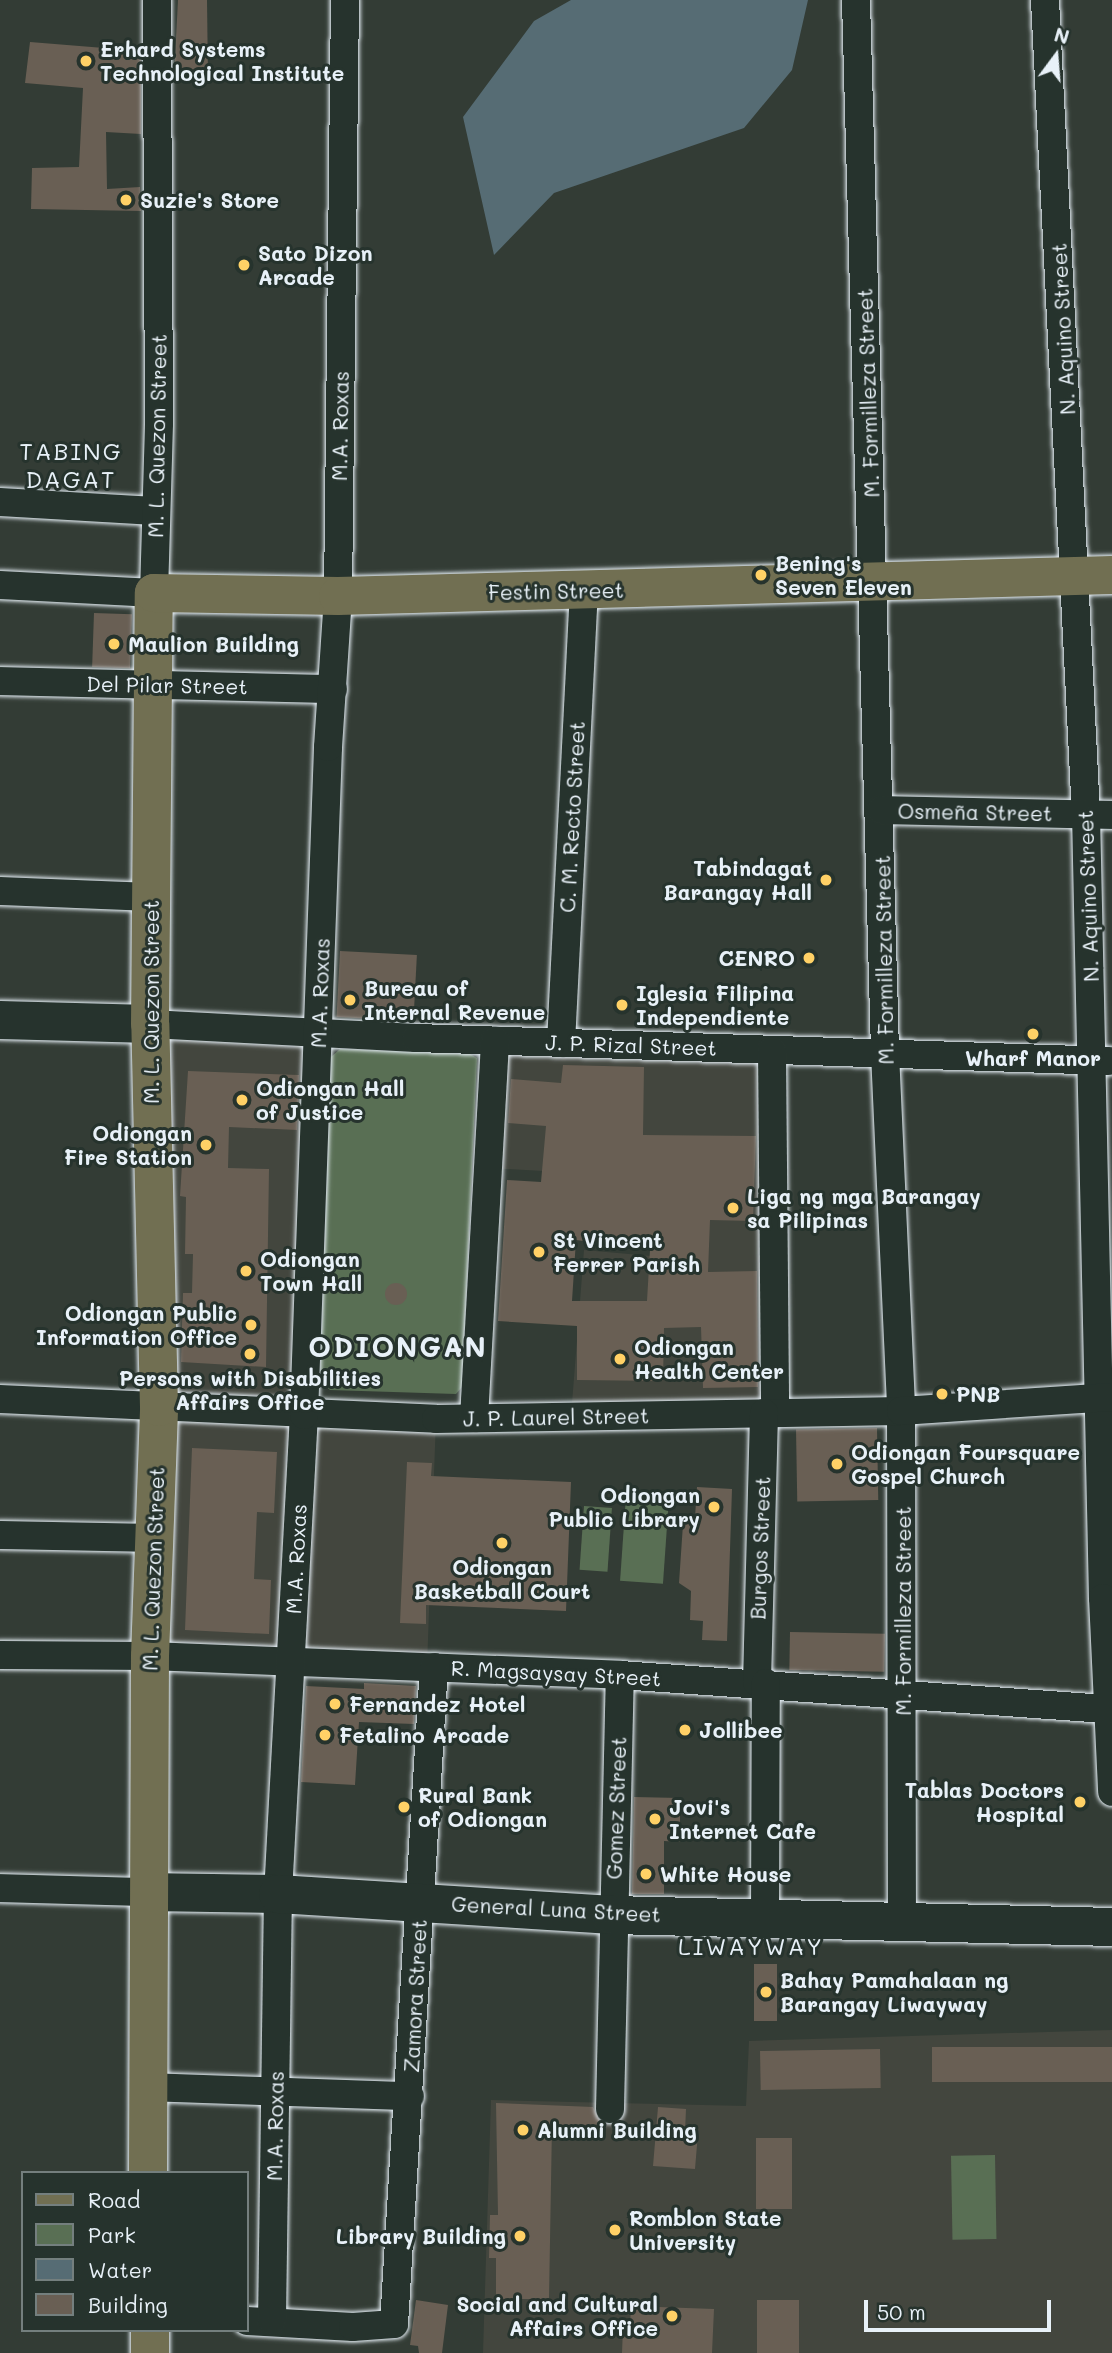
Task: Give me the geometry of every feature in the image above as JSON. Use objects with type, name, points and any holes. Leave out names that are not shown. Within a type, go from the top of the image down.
[{"type":"main road","name":"Festin Street","points":[[154,593],[338,596],[1094,575]]},
{"type":"main road","name":"M. L. Quezon Street","points":[[148,2171],[146,1892],[150,1656],[159,1407],[150,1024],[154,593]]},
{"type":"main road","points":[[0,1020],[150,1024]]},
{"type":"main road","name":"General Luna Street","points":[[146,1892],[278,1894],[612,1914],[1112,1927]]},
{"type":"main road","points":[[150,2332],[150,2353]]},
{"type":"street","name":"M. L. Quezon Street","points":[[154,593],[159,423],[157,0]]},
{"type":"street","name":"M.A. Roxas","points":[[260,2321],[275,2091],[278,1894],[304,1415],[338,596],[345,0]]},
{"type":"street","name":"M. Formilleza Street","points":[[856,0],[881,810],[885,1053],[901,1411],[904,1693],[902,1920]]},
{"type":"street","name":"N. Aquino Street","points":[[1045,0],[1094,575],[1107,1598],[1112,1793]]},
{"type":"street","points":[[0,502],[155,512]]},
{"type":"street","name":"Festin Street","points":[[0,585],[154,593]]},
{"type":"street","name":"C. M. Recto Street","points":[[561,1043],[584,591]]},
{"type":"street","name":"Del Pilar Street","points":[[0,681],[333,689]]},
{"type":"street","name":"Osmeña Street","points":[[881,810],[1099,814]]},
{"type":"street","points":[[0,891],[150,897]]},
{"type":"street","name":"J. P. Rizal Street","points":[[150,1024],[495,1041],[1102,1061]]},
{"type":"street","points":[[474,1418],[495,1041]]},
{"type":"street","name":"Burgos Street","points":[[765,1916],[762,1683],[770,1413],[772,1049]]},
{"type":"street","name":"J. P. Laurel Street","points":[[0,1399],[304,1415],[474,1418],[901,1411],[1105,1398]]},
{"type":"street","points":[[0,1535],[155,1538]]},
{"type":"street","name":"R. Magsaysay Street","points":[[0,1655],[150,1656],[620,1675],[1111,1709]]},
{"type":"street","name":"Zamora Street","points":[[260,2321],[353,2327],[394,2324],[410,2096],[433,1667]]},
{"type":"street","name":"Gomez Street","points":[[610,2109],[612,1914],[620,1675]]},
{"type":"street","name":"General Luna Street","points":[[0,1888],[146,1892]]},
{"type":"street","points":[[146,2087],[410,2096]]},
{"type":"shaded area","points":[[150,1024],[319,1034],[304,1414],[436,1419],[427,1667],[150,1656]]},
{"type":"shaded area","points":[[495,1041],[772,1050],[775,1413],[571,1416],[584,1250],[651,1256],[656,1233],[579,1173],[488,1168]]},
{"type":"shaded area","points":[[1112,2030],[1112,2353],[483,2353],[491,2100],[746,2106],[749,2041]]},
{"type":"green space","points":[[340,1049],[470,1054],[477,1058],[462,1387],[456,1394],[330,1390],[320,1381],[331,1057]]},
{"type":"green space","points":[[626,1496],[669,1499],[663,1584],[620,1581]]},
{"type":"green space","points":[[584,1506],[612,1508],[607,1572],[580,1570]]},
{"type":"green space","points":[[995,2155],[996,2239],[952,2240],[951,2156]]},
{"type":"water","points":[[571,0],[808,0],[792,70],[744,128],[554,193],[494,255],[463,117],[534,21]]},
{"type":"building","points":[[178,0],[207,0],[208,79],[174,78]]},
{"type":"building","points":[[30,42],[141,51],[141,134],[106,132],[107,189],[140,187],[141,211],[31,209],[32,168],[79,167],[83,88],[25,83]]},
{"type":"building","name":"Maulion Building","points":[[94,613],[132,614],[130,668],[92,667]]},
{"type":"building","points":[[340,951],[417,955],[413,1021],[337,1017]]},
{"type":"building","points":[[563,1065],[644,1067],[643,1135],[756,1136],[753,1221],[710,1220],[708,1272],[757,1271],[758,1387],[703,1388],[701,1327],[664,1328],[663,1381],[577,1380],[577,1326],[498,1321],[507,1180],[541,1182],[546,1126],[508,1123],[511,1079],[561,1083]],"holes":[[[576,1240],[650,1250],[647,1301],[572,1301]]]},
{"type":"building","points":[[188,1071],[299,1075],[297,1130],[229,1127],[228,1168],[269,1169],[266,1367],[181,1362],[183,1293],[192,1293],[193,1254],[185,1254],[186,1197],[180,1196]]},
{"type":"building","points":[[396,1283],[404,1286],[407,1294],[404,1302],[396,1305],[388,1302],[385,1294],[388,1286]]},
{"type":"building","name":"Odiongan Foursquare Gospel Church","points":[[877,1428],[878,1500],[797,1501],[796,1429]]},
{"type":"building","points":[[192,1448],[277,1452],[274,1513],[257,1512],[254,1579],[271,1580],[269,1634],[185,1630]]},
{"type":"building","name":"Odiongan Basketball Court","points":[[407,1462],[432,1463],[431,1476],[571,1482],[566,1611],[426,1605],[426,1624],[400,1623]]},
{"type":"building","points":[[697,1487],[732,1489],[727,1641],[702,1640],[703,1621],[690,1620],[691,1591],[679,1583],[683,1524],[695,1517]]},
{"type":"building","points":[[790,1632],[885,1634],[884,1672],[789,1670]]},
{"type":"building","name":"Fetalino Arcade","points":[[364,1683],[416,1686],[414,1724],[359,1722],[355,1785],[301,1782],[306,1686],[364,1689]]},
{"type":"building","points":[[634,1797],[680,1798],[680,1842],[664,1841],[664,1894],[632,1894]]},
{"type":"building","name":"Bahay Pamahalaan ng Barangay Liwayway","points":[[754,1964],[777,1964],[777,2021],[754,2021]]},
{"type":"building","points":[[932,2047],[1112,2047],[1112,2082],[932,2082]]},
{"type":"building","points":[[880,2049],[881,2088],[761,2090],[760,2051]]},
{"type":"building","name":"Library Building","points":[[496,2103],[593,2107],[601,2123],[601,2129],[552,2125],[549,2299],[496,2299],[496,2258],[489,2258],[490,2215],[498,2215]]},
{"type":"building","points":[[658,2107],[686,2109],[685,2132],[698,2133],[695,2169],[653,2166]]},
{"type":"building","points":[[756,2138],[792,2138],[792,2209],[756,2209]]},
{"type":"building","points":[[416,2300],[448,2305],[442,2353],[419,2353],[418,2346],[410,2345]]},
{"type":"building","points":[[757,2300],[799,2300],[799,2353],[757,2353]]},
{"type":"building","points":[[631,2306],[714,2309],[712,2353],[622,2353],[623,2327],[630,2327]]},
{"type":"place","name":"Erhard Systems Technological Institute","points":[[86,61]]},
{"type":"place","name":"Suzie's Store","points":[[126,200]]},
{"type":"place","name":"Sato Dizon Arcade","points":[[244,265]]},
{"type":"place","name":"Bening's Seven Eleven","points":[[761,575]]},
{"type":"place","name":"Maulion Building","points":[[114,644]]},
{"type":"place","name":"Tabindagat Barangay Hall","points":[[826,880]]},
{"type":"place","name":"CENRO","points":[[809,958]]},
{"type":"place","name":"Bureau of Internal Revenue","points":[[350,1000]]},
{"type":"place","name":"Iglesia Filipina Independiente","points":[[622,1005]]},
{"type":"place","name":"Wharf Manor","points":[[1033,1034]]},
{"type":"place","name":"Odiongan Hall of Justice","points":[[242,1100]]},
{"type":"place","name":"Odiongan Fire Station","points":[[206,1145]]},
{"type":"place","name":"Liga ng mga Barangay sa Pilipinas","points":[[733,1208]]},
{"type":"place","name":"St Vincent Ferrer Parish","points":[[539,1252]]},
{"type":"place","name":"Odiongan Town Hall","points":[[246,1271]]},
{"type":"place","name":"Odiongan Public Information Office","points":[[251,1325]]},
{"type":"place","name":"Persons with Disabilities Affairs Office","points":[[250,1354]]},
{"type":"place","name":"Odiongan Health Center","points":[[620,1359]]},
{"type":"place","name":"PNB","points":[[942,1394]]},
{"type":"place","name":"Odiongan Foursquare Gospel Church","points":[[837,1464]]},
{"type":"place","name":"Odiongan Public Library","points":[[714,1507]]},
{"type":"place","name":"Odiongan Basketball Court","points":[[502,1543]]},
{"type":"place","name":"Fernandez Hotel","points":[[335,1704]]},
{"type":"place","name":"Jollibee","points":[[685,1730]]},
{"type":"place","name":"Fetalino Arcade","points":[[325,1735]]},
{"type":"place","name":"Tablas Doctors Hospital","points":[[1080,1802]]},
{"type":"place","name":"Rural Bank of Odiongan","points":[[404,1807]]},
{"type":"place","name":"Jovi's Internet Cafe","points":[[655,1819]]},
{"type":"place","name":"White House","points":[[646,1874]]},
{"type":"place","name":"Bahay Pamahalaan ng Barangay Liwayway","points":[[766,1992]]},
{"type":"place","name":"Alumni Building","points":[[523,2130]]},
{"type":"place","name":"Romblon State University","points":[[615,2230]]},
{"type":"place","name":"Library Building","points":[[520,2236]]},
{"type":"place","name":"Social and Cultural Affairs Office","points":[[672,2316]]},
{"type":"district","name":"TABING DAGAT","points":[[71,465]]},
{"type":"district","name":"ODIONGAN","points":[[398,1346]]},
{"type":"district","name":"LIWAYWAY","points":[[751,1946]]}]
